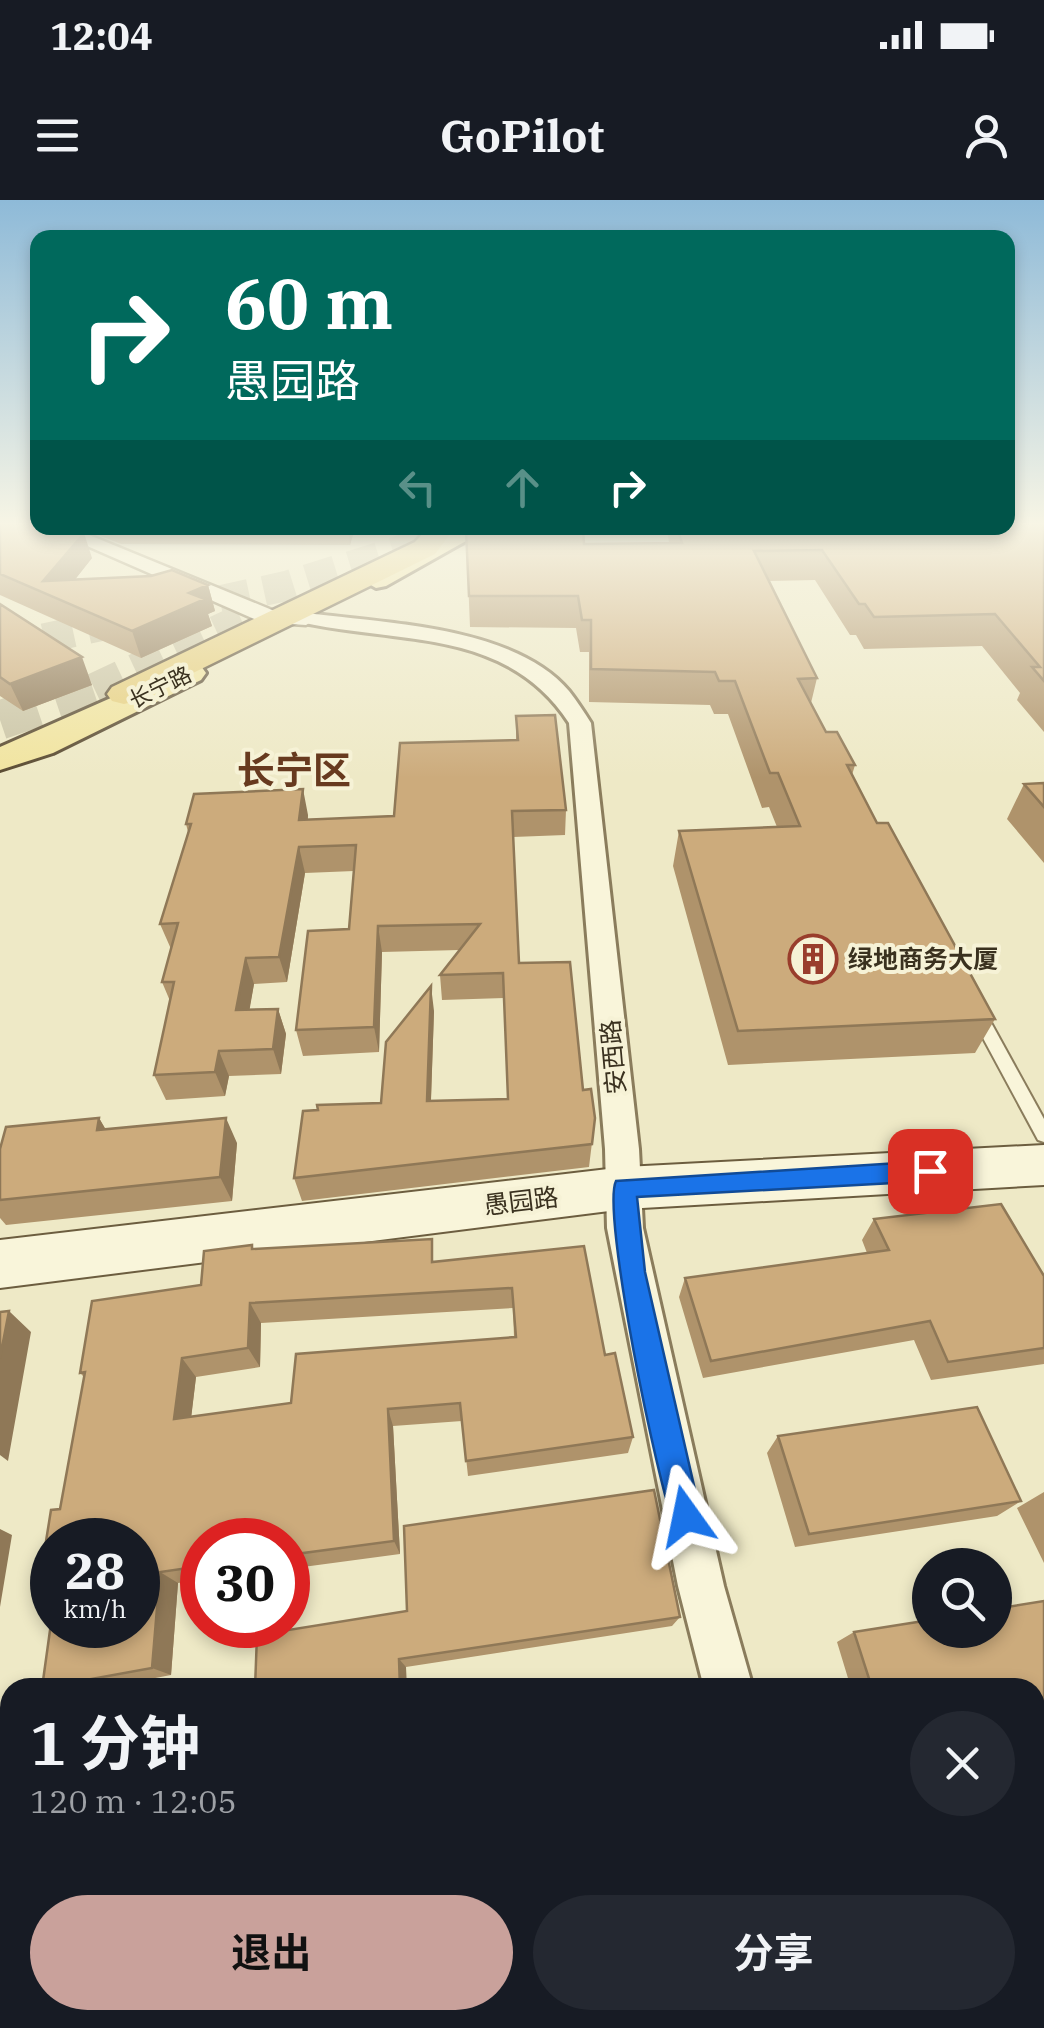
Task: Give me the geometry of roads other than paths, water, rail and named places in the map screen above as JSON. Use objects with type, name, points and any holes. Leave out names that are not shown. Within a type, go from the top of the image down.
[{"type":"highway","points":[[124,694],[306,607]]},
{"type":"main road","name":"长宁路","points":[[0,742],[308,607]]},
{"type":"main road","name":"长宁路","points":[[0,759],[40,744],[287,617]]},
{"type":"main road","name":"愚园路","points":[[0,1264],[625,1188],[1044,1164]]},
{"type":"street","points":[[262,607],[287,617]]},
{"type":"street","name":"安西路","points":[[287,617],[438,639],[502,654],[542,673],[572,704],[583,740],[632,1272],[701,1586],[727,1678]]},
{"type":"lane","points":[[971,1000],[1044,1135]]},
{"type":"tunnel","points":[[0,648],[188,607]]},
{"type":"tunnel","points":[[94,688],[241,619]]},
{"type":"tunnel","points":[[0,720],[100,686]]},
{"type":"place","name":"绿地商务大厦","points":[[813,959]]},
{"type":"district","name":"长宁区","points":[[294,771]]}]
